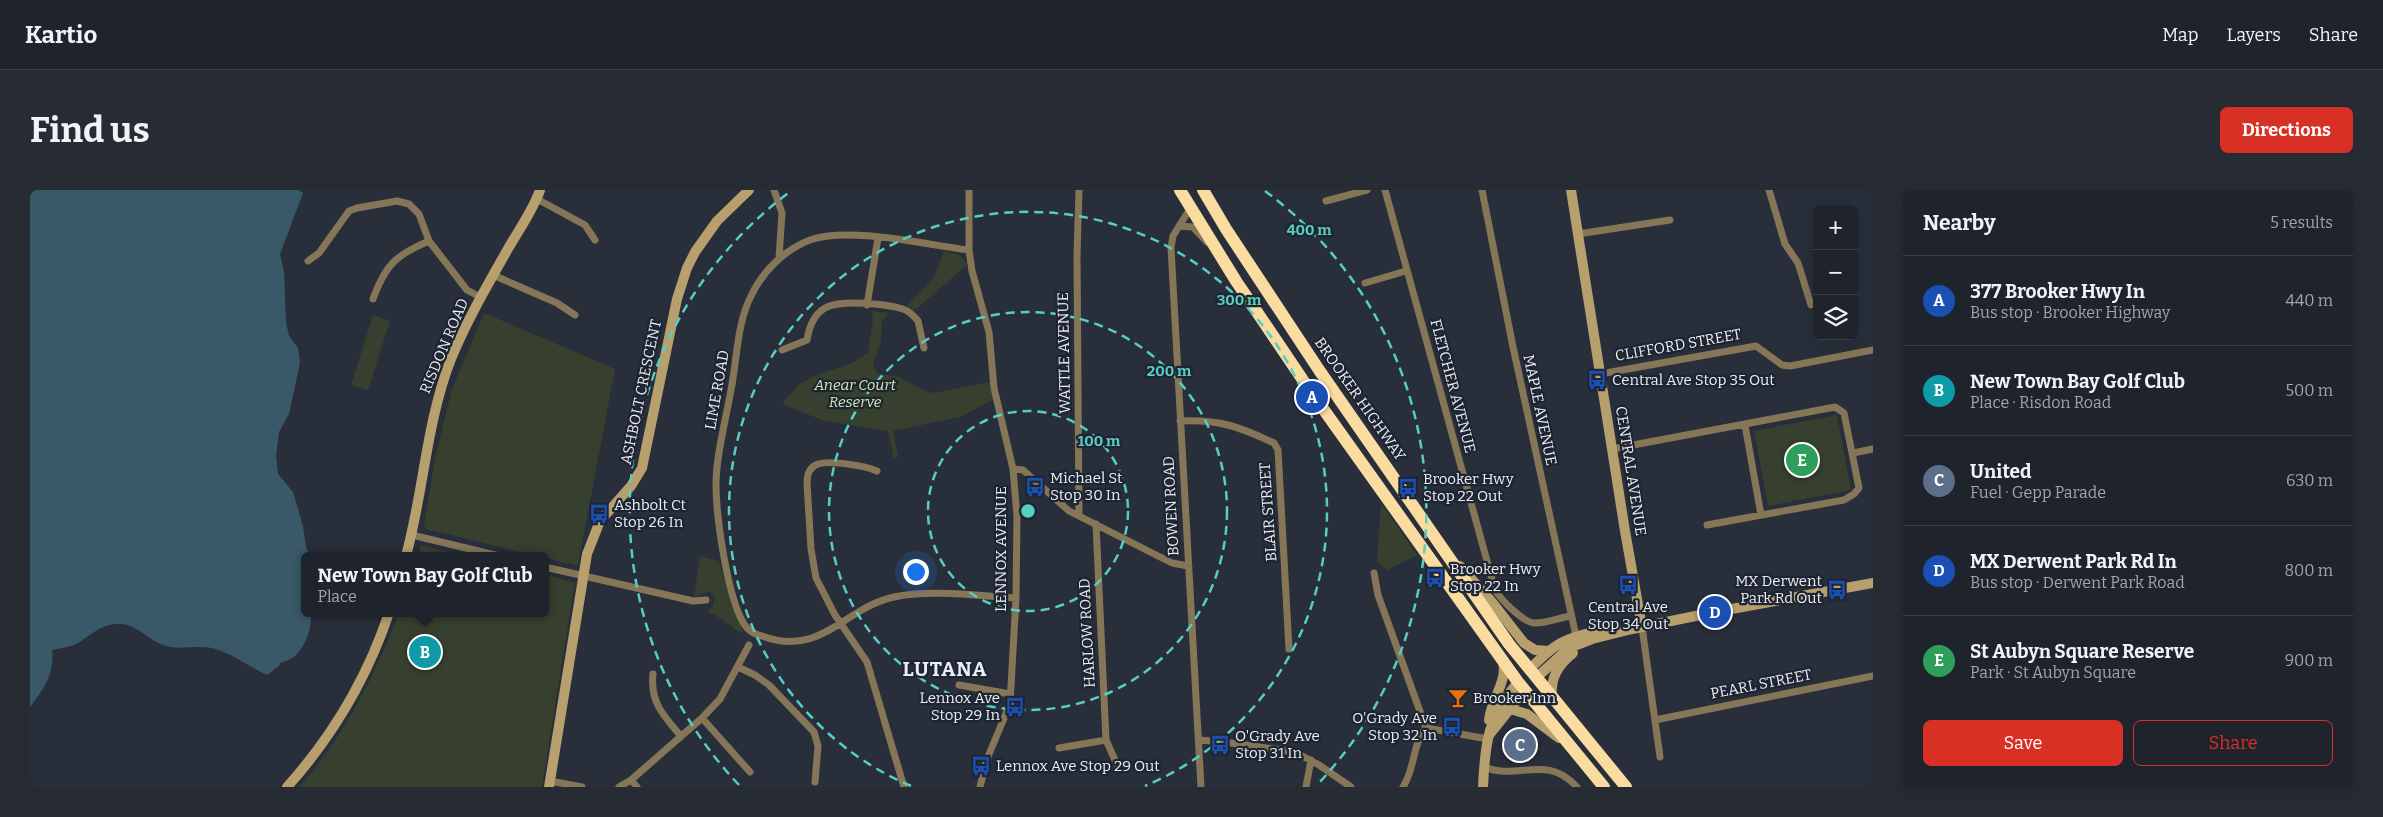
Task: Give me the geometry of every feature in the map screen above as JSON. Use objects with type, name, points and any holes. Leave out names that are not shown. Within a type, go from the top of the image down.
[{"type":"highway","points":[[1180,190],[1223,260],[1309,389],[1521,686],[1604,787]]},
{"type":"highway","points":[[1189,190],[1192,199],[1191,207]]},
{"type":"highway","name":"BROOKER HIGHWAY","points":[[1203,190],[1226,229],[1319,370],[1533,674],[1626,787]]},
{"type":"highway","points":[[1521,686],[1533,674]]},
{"type":"street","name":"ASHBOLT CRESCENT","points":[[549,784],[587,554],[600,521],[631,486],[642,468],[670,326],[687,268],[695,252],[717,221],[749,190]]},
{"type":"street","points":[[774,190],[782,213],[780,258]]},
{"type":"street","name":"LENNOX AVENUE","points":[[969,190],[969,250],[972,271],[989,332],[994,388],[1013,469],[1017,516],[1016,598],[1009,711],[987,759],[980,787]]},
{"type":"street","name":"WATTLE AVENUE","points":[[1078,516],[1077,255],[1079,190]]},
{"type":"street","points":[[1326,201],[1367,190]]},
{"type":"street","name":"FLETCHER AVENUE","points":[[1385,190],[1495,590],[1503,601],[1530,622],[1570,616]]},
{"type":"street","name":"MAPLE AVENUE","points":[[1482,190],[1570,616],[1576,636]]},
{"type":"street","name":"CENTRAL AVENUE","points":[[1571,190],[1612,449],[1637,628],[1655,720],[1660,757]]},
{"type":"street","points":[[1770,190],[1785,244],[1798,263],[1811,305]]},
{"type":"street","points":[[538,195],[585,225],[595,240]]},
{"type":"street","name":"RISDON ROAD","points":[[407,552],[412,535],[433,414],[450,363],[480,297],[538,195]]},
{"type":"street","points":[[308,261],[319,253],[349,211],[397,201],[405,202],[417,211],[429,241],[467,290],[480,297]]},
{"type":"street","name":"BOWEN ROAD","points":[[1191,207],[1173,236],[1171,248],[1201,787]]},
{"type":"street","points":[[1578,234],[1670,220]]},
{"type":"street","points":[[1179,226],[1193,227],[1223,260]]},
{"type":"street","name":"LIME ROAD","points":[[969,250],[848,234],[827,236],[809,241],[780,258],[759,282],[750,297],[743,324],[716,481],[725,566],[740,616],[747,628],[772,640],[800,643],[815,638],[875,603],[894,597],[915,594],[1016,598]]},
{"type":"street","points":[[867,304],[878,238]]},
{"type":"street","points":[[372,299],[378,284],[400,255],[429,241]]},
{"type":"street","points":[[1365,283],[1406,271]]},
{"type":"street","points":[[493,275],[556,303],[574,315]]},
{"type":"street","points":[[782,350],[807,340],[810,326],[815,316],[826,308],[838,303],[867,304],[903,309],[913,314],[918,321],[924,348]]},
{"type":"street","name":"CLIFFORD STREET","points":[[1600,374],[1756,346],[1782,365],[1790,366],[1873,350]]},
{"type":"street","points":[[1612,449],[1835,407],[1844,413],[1853,453],[1858,488],[1854,494],[1844,500],[1707,524]]},
{"type":"street","name":"BLAIR STREET","points":[[1180,422],[1212,421],[1225,423],[1274,443],[1278,450],[1289,649]]},
{"type":"street","points":[[1745,425],[1761,515]]},
{"type":"street","points":[[1853,453],[1873,449]]},
{"type":"street","points":[[878,471],[870,467],[825,463],[817,464],[807,474],[813,566],[825,598],[866,662],[904,787]]},
{"type":"street","points":[[1013,469],[1024,470],[1061,505],[1078,516],[1172,563],[1188,566]]},
{"type":"street","name":"HARLOW ROAD","points":[[1096,524],[1106,740],[1119,769]]},
{"type":"street","points":[[412,535],[483,552]]},
{"type":"street","points":[[1452,559],[1482,589],[1524,643],[1535,650],[1549,650]]},
{"type":"street","points":[[549,568],[693,601],[706,600]]},
{"type":"street","points":[[1374,573],[1378,595],[1426,728]]},
{"type":"street","points":[[1533,674],[1570,648],[1592,639],[1637,628],[1873,583]]},
{"type":"street","points":[[287,787],[344,711],[366,670],[387,617]]},
{"type":"street","points":[[1533,674],[1549,650],[1565,640],[1617,628],[1637,628]]},
{"type":"street","points":[[1552,698],[1552,682],[1558,668],[1581,646],[1592,639]]},
{"type":"street","points":[[620,787],[631,780],[680,735],[702,718],[720,698],[749,645]]},
{"type":"street","points":[[1483,787],[1492,705],[1504,677],[1503,660]]},
{"type":"street","points":[[738,667],[755,675],[769,685],[814,732],[818,746],[815,782]]},
{"type":"street","points":[[653,674],[653,695],[658,709],[680,735]]},
{"type":"street","name":"PEARL STREET","points":[[1655,720],[1873,676]]},
{"type":"street","points":[[960,685],[1010,694]]},
{"type":"street","points":[[1488,736],[1498,709],[1521,686]]},
{"type":"street","points":[[1488,736],[1510,709],[1521,686]]},
{"type":"street","points":[[1510,709],[1527,714],[1570,746]]},
{"type":"street","points":[[702,718],[750,772]]},
{"type":"street","points":[[1426,728],[1488,736]]},
{"type":"street","points":[[1403,787],[1410,773],[1418,738],[1426,728]]},
{"type":"street","points":[[1059,748],[1106,740]]},
{"type":"street","points":[[1199,740],[1295,752],[1311,760],[1351,787]]},
{"type":"street","points":[[1306,787],[1311,760]]},
{"type":"street","points":[[1484,767],[1505,770],[1546,769],[1563,774],[1577,787]]},
{"type":"street","points":[[631,780],[637,787]]},
{"type":"street","points":[[549,784],[582,787]]},
{"type":"green space","points":[[944,251],[961,257],[967,265],[914,311],[907,305],[933,279]]},
{"type":"green space","name":"Anear Court Reserve","points":[[871,311],[890,313],[882,321],[881,342],[873,365],[878,374],[897,376],[923,390],[933,393],[990,382],[993,400],[960,417],[893,431],[898,456],[894,459],[888,431],[822,420],[782,404],[799,384],[814,376],[850,364],[868,353],[873,319]]},
{"type":"green space","points":[[484,313],[615,369],[578,566],[549,559],[549,552],[520,552],[426,529],[424,526],[435,459],[451,392]]},
{"type":"green space","points":[[373,315],[390,321],[368,390],[351,385]]},
{"type":"green space","points":[[1837,415],[1851,490],[1768,506],[1754,431]]},
{"type":"green space","points":[[1381,503],[1417,555],[1387,570],[1377,562]]},
{"type":"green space","points":[[421,545],[450,552],[419,552]]},
{"type":"green space","points":[[700,556],[719,561],[732,608],[743,631],[742,634],[714,614],[707,613],[714,602],[714,596],[710,591],[694,597]]},
{"type":"green space","points":[[549,576],[575,582],[542,787],[299,787],[331,747],[357,704],[397,617],[549,617]]},
{"type":"water","points":[[30,190],[299,190],[303,193],[280,254],[284,272],[286,322],[289,336],[298,348],[300,363],[289,414],[279,432],[276,456],[278,474],[293,492],[308,552],[301,552],[301,617],[311,617],[308,636],[295,656],[280,663],[279,666],[267,675],[219,650],[206,647],[177,648],[166,646],[159,644],[130,626],[123,624],[110,625],[75,644],[52,650],[50,673],[40,694],[30,707]]},
{"type":"place","name":"Central Ave Stop 35 Out","points":[[1597,380]]},
{"type":"place","name":"377 Brooker Hwy In","points":[[1312,397]]},
{"type":"place","name":"St Aubyn Square Reserve","points":[[1802,460]]},
{"type":"place","name":"Michael St Stop 30 In","points":[[1035,487]]},
{"type":"place","name":"Brooker Hwy Stop 22 Out","points":[[1408,488]]},
{"type":"place","name":"Ashbolt Ct Stop 26 In","points":[[599,514]]},
{"type":"place","name":"Brooker Hwy Stop 22 In","points":[[1435,578]]},
{"type":"place","name":"Central Ave Stop 34 Out","points":[[1628,585]]},
{"type":"place","name":"MX Derwent Park Rd Out","points":[[1837,590]]},
{"type":"place","name":"MX Derwent Park Rd In","points":[[1715,612]]},
{"type":"place","name":"New Town Bay Golf Club","points":[[425,652]]},
{"type":"place","name":"Brooker Inn","points":[[1458,698]]},
{"type":"place","name":"Lennox Ave Stop 29 In","points":[[1015,707]]},
{"type":"place","name":"O'Grady Ave Stop 32 In","points":[[1452,727]]},
{"type":"place","name":"O'Grady Ave Stop 31 In","points":[[1220,745]]},
{"type":"place","name":"United","points":[[1520,745]]},
{"type":"place","name":"Lennox Ave Stop 29 Out","points":[[981,766]]},
{"type":"district","name":"LUTANA","points":[[945,669]]}]
